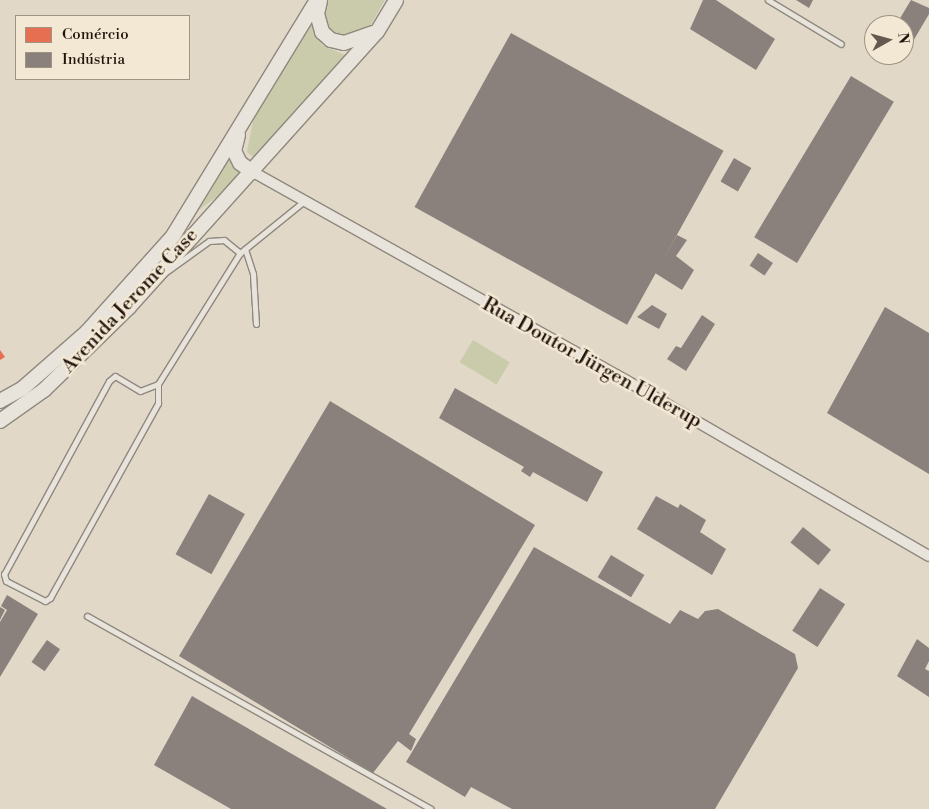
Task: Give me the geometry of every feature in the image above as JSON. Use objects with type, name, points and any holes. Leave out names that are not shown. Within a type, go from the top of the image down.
[{"type":"main road","points":[[319,0],[317,14],[322,32],[331,40],[351,41],[377,32]]},
{"type":"main road","name":"Avenida Jerome Case","points":[[0,400],[23,388],[88,332],[173,236],[240,124],[319,0]]},
{"type":"main road","name":"Avenida Jerome Case","points":[[0,421],[44,390],[84,354],[158,276],[377,32],[396,0]]},
{"type":"main road","points":[[240,124],[234,150],[240,163],[252,172]]},
{"type":"street","name":"Rua Doutor Jürgen Ulderup","points":[[252,172],[631,383],[929,556]]},
{"type":"lane","points":[[768,0],[841,44]]},
{"type":"lane","points":[[158,384],[140,390],[116,376],[109,381],[4,574],[6,581],[45,601],[50,598],[158,402],[158,384],[240,253],[303,202]]},
{"type":"lane","points":[[158,276],[174,269],[195,248],[209,240],[224,240],[240,253]]},
{"type":"lane","points":[[245,249],[253,274],[256,324]]},
{"type":"lane","points":[[87,616],[431,809]]},
{"type":"green space","points":[[324,0],[385,0],[364,36],[334,36],[327,25]]},
{"type":"green space","points":[[312,17],[314,30],[322,45],[345,55],[356,50],[255,158],[247,152],[253,121],[271,76]]},
{"type":"green space","points":[[231,156],[243,177],[199,210]]},
{"type":"green space","points":[[473,340],[510,362],[496,384],[460,362]]},
{"type":"building: Comércio","points":[[0,350],[5,357],[0,360]]},
{"type":"building: Indústria","points":[[703,0],[716,0],[775,39],[756,70],[690,29]]},
{"type":"building: Indústria","points":[[796,0],[813,0],[809,8]]},
{"type":"building: Indústria","points":[[911,0],[929,8],[929,14],[914,40],[914,15],[902,15]]},
{"type":"building: Indústria","points":[[511,33],[724,151],[627,325],[415,207]]},
{"type":"building: Indústria","points":[[851,76],[894,102],[797,263],[754,237]]},
{"type":"building: Indústria","points":[[734,158],[751,168],[738,191],[720,181]]},
{"type":"building: Indústria","points":[[677,235],[687,240],[676,256],[694,270],[682,290],[655,273]]},
{"type":"building: Indústria","points":[[758,253],[773,263],[765,276],[750,265]]},
{"type":"building: Indústria","points":[[652,305],[667,314],[659,329],[637,317]]},
{"type":"building: Indústria","points":[[885,307],[929,333],[929,474],[827,413]]},
{"type":"building: Indústria","points":[[702,315],[715,324],[686,371],[667,359],[676,346],[681,348]]},
{"type":"building: Indústria","points":[[455,388],[603,472],[587,502],[533,472],[530,477],[521,471],[524,467],[439,418]]},
{"type":"building: Indústria","points":[[330,401],[535,525],[409,734],[416,739],[411,751],[398,741],[373,773],[179,656]]},
{"type":"building: Indústria","points":[[209,494],[245,514],[211,574],[176,554]]},
{"type":"building: Indústria","points":[[656,496],[678,508],[680,504],[706,520],[700,532],[726,549],[712,575],[637,529]]},
{"type":"building: Indústria","points":[[803,527],[831,550],[818,565],[790,543]]},
{"type":"building: Indústria","points":[[534,547],[670,624],[680,610],[698,619],[705,611],[718,609],[795,654],[798,668],[715,809],[512,809],[471,787],[465,797],[406,762]]},
{"type":"building: Indústria","points":[[611,555],[644,575],[631,597],[598,577]]},
{"type":"building: Indústria","points":[[820,588],[845,604],[817,647],[792,631]]},
{"type":"building: Indústria","points":[[7,595],[38,614],[0,677],[0,622],[7,610],[1,606]]},
{"type":"building: Indústria","points":[[0,607],[5,610],[0,620]]},
{"type":"building: Indústria","points":[[917,639],[929,648],[929,661],[925,669],[929,671],[929,697],[897,676]]},
{"type":"building: Indústria","points":[[47,640],[60,649],[45,671],[32,662]]},
{"type":"building: Indústria","points":[[192,696],[387,809],[231,809],[154,765]]}]
